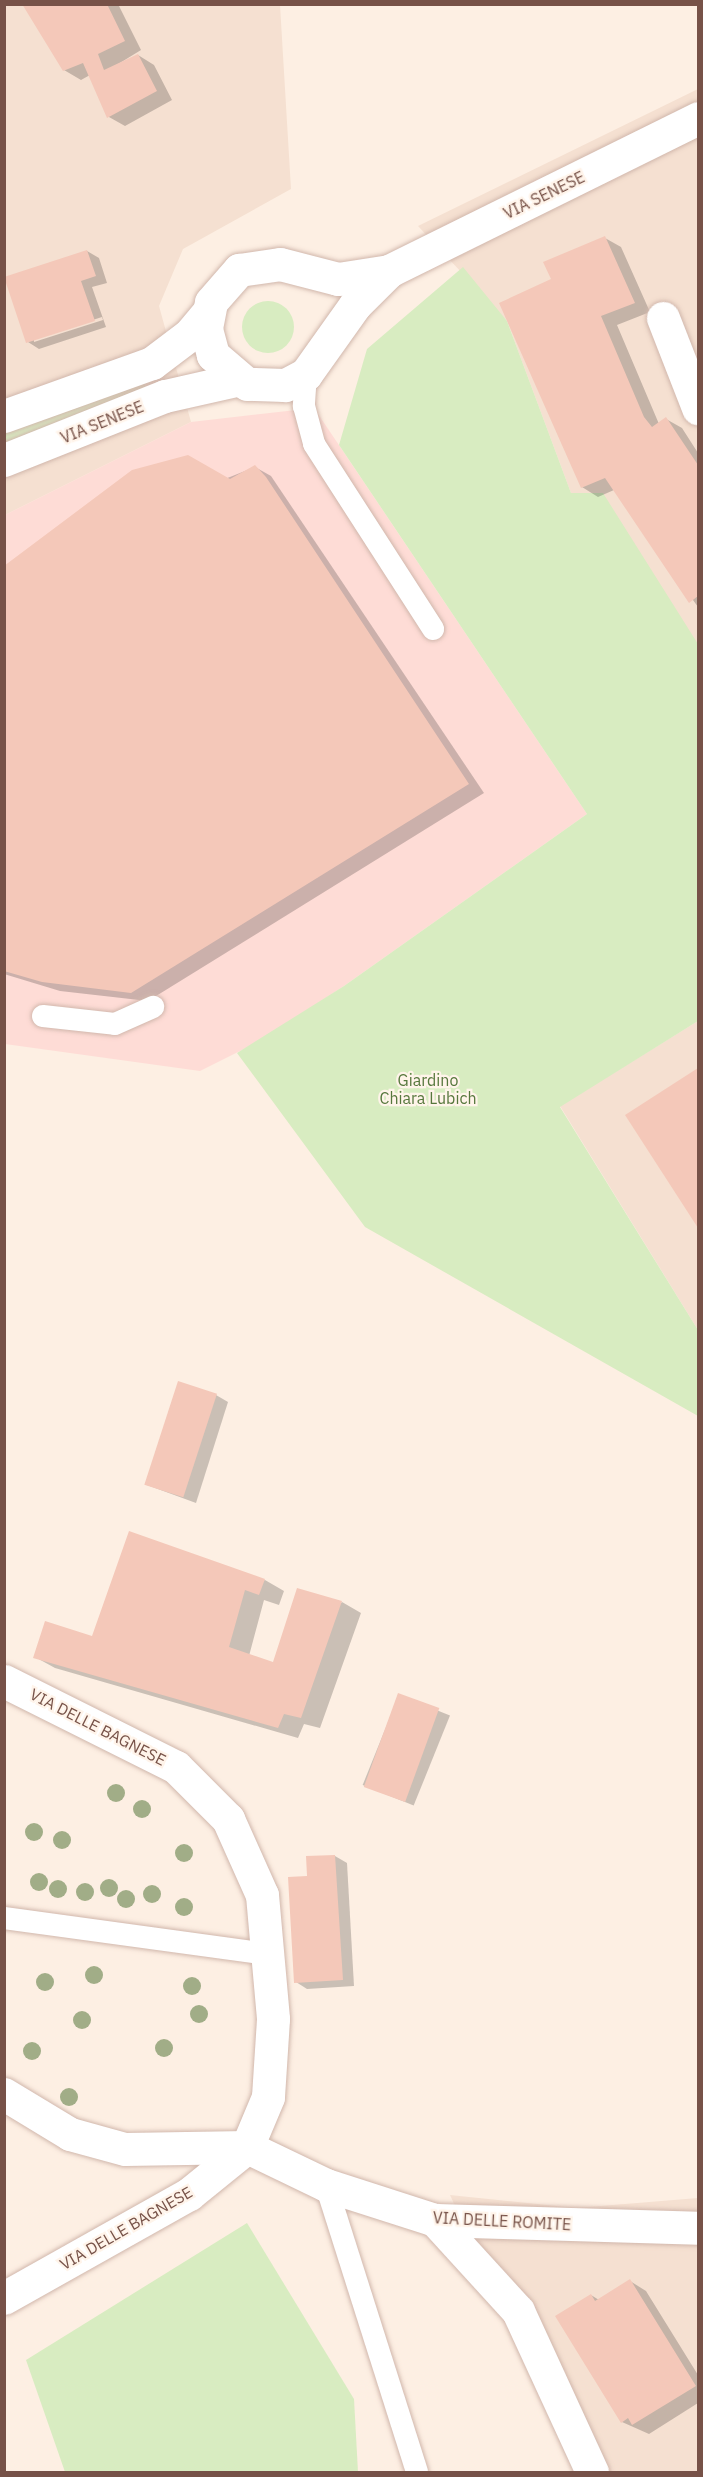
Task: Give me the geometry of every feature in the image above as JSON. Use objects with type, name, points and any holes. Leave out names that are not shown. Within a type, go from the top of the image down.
[{"type":"street","name":"VIA SENESE","points":[[4,416],[152,363],[189,335],[208,312],[225,281],[252,265],[280,264],[307,275],[348,279],[389,271],[699,118]]},
{"type":"street","name":"VIA SENESE","points":[[4,460],[165,396],[236,380],[274,388],[306,374],[389,271]]},
{"type":"street","points":[[307,275],[328,313],[328,344]]},
{"type":"street","points":[[208,312],[213,355],[236,380]]},
{"type":"street","points":[[663,318],[699,408]]},
{"type":"street","name":"VIA DELLE BAGNESE","points":[[4,1681],[176,1767],[228,1819],[262,1895],[273,2019],[268,2097],[247,2147],[189,2193],[4,2298]]},
{"type":"street","points":[[4,2094],[70,2134],[125,2149],[247,2147]]},
{"type":"street","name":"VIA DELLE ROMITE","points":[[247,2147],[326,2185],[435,2220],[699,2228]]},
{"type":"street","points":[[435,2220],[518,2311],[592,2472]]},
{"type":"lane","points":[[306,374],[304,405],[315,444],[433,630]]},
{"type":"lane","points":[[43,1016],[115,1024],[153,1007]]},
{"type":"lane","points":[[4,1918],[267,1954]]},
{"type":"lane","points":[[326,2185],[417,2472]]},
{"type":"shaded area","points":[[5,5],[280,5],[291,189],[183,249],[159,306],[191,422],[5,515]]},
{"type":"shaded area","points":[[698,89],[698,646],[571,493],[507,321],[418,226]]},
{"type":"shaded area","points":[[314,408],[587,814],[344,986],[258,1042],[200,1071],[5,1044],[5,515],[191,422]]},
{"type":"shaded area","points":[[698,1021],[698,1330],[560,1106]]},
{"type":"shaded area","points":[[450,2195],[576,2208],[698,2198],[698,2472],[580,2472]]},
{"type":"green space","name":"Giardino Chiara Lubich","points":[[463,267],[507,321],[571,493],[603,493],[698,644],[698,1021],[560,1107],[698,1330],[698,1416],[365,1227],[237,1053],[344,986],[587,814],[339,445],[367,349]]},
{"type":"green space","points":[[263,301],[273,301],[287,308],[294,327],[287,346],[273,353],[263,353],[253,349],[246,342],[242,332],[242,322],[246,312],[253,305]]},
{"type":"green space","points":[[143,380],[148,394],[8,445],[4,431]]},
{"type":"green space","points":[[247,2223],[354,2399],[358,2472],[65,2472],[26,2360]]},
{"type":"building","points":[[22,4],[107,4],[125,41],[98,54],[104,70],[138,54],[157,91],[107,118],[83,63],[63,71]]},
{"type":"building","points":[[605,236],[635,303],[601,316],[644,417],[652,427],[666,417],[698,465],[698,596],[689,603],[605,478],[581,488],[499,303],[551,279],[543,262]]},
{"type":"building","points":[[87,250],[96,276],[81,281],[95,321],[26,343],[4,277]]},
{"type":"building","points":[[188,455],[230,479],[255,465],[266,477],[469,784],[131,993],[42,982],[4,971],[4,566],[132,470]]},
{"type":"building","points":[[698,1068],[698,1228],[625,1115]]},
{"type":"building","points":[[178,1381],[217,1394],[183,1497],[144,1485]]},
{"type":"building","points":[[129,1531],[265,1579],[259,1595],[245,1590],[229,1647],[273,1662],[297,1588],[342,1601],[301,1718],[284,1714],[278,1728],[33,1658],[45,1621],[92,1636]]},
{"type":"building","points":[[398,1693],[439,1708],[405,1802],[364,1787]]},
{"type":"building","points":[[335,1855],[343,1980],[294,1983],[288,1877],[307,1876],[306,1856]]},
{"type":"building","points":[[630,2279],[696,2386],[632,2425],[628,2418],[621,2423],[555,2316],[591,2294],[595,2301]]}]
